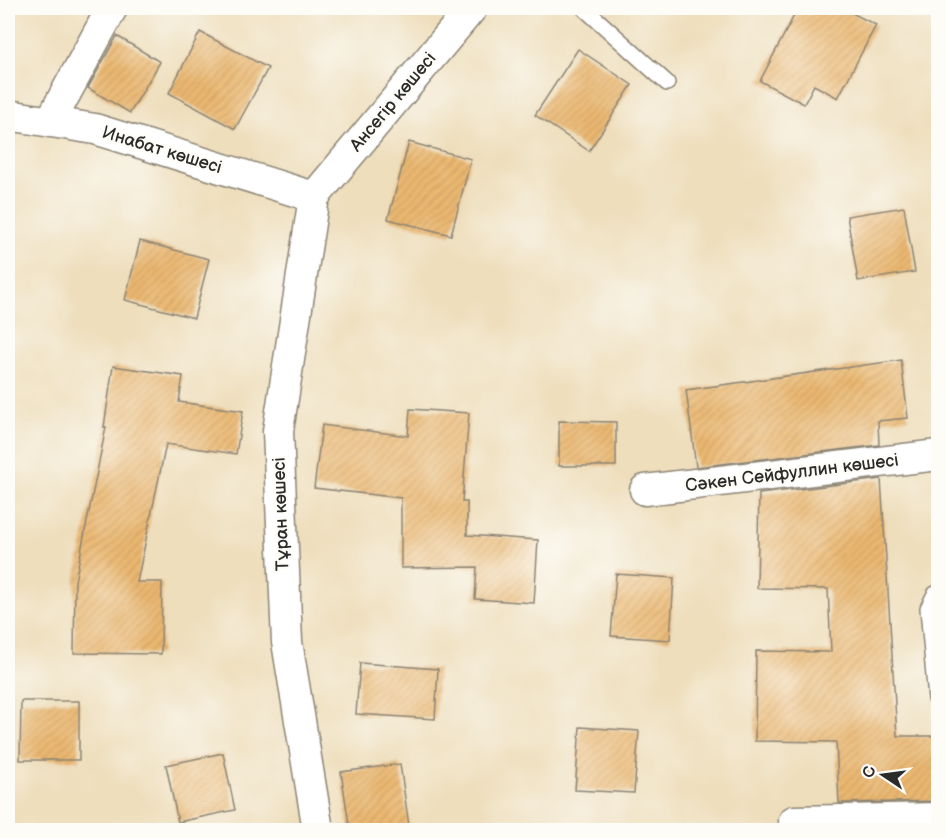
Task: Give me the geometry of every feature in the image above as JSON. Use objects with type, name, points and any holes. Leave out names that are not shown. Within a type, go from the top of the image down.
[{"type":"street","points":[[50,122],[112,8]]},
{"type":"street","name":"Ансегір көшесі","points":[[314,197],[472,8]]},
{"type":"street","name":"Инабат көшесі","points":[[8,115],[95,129],[314,197]]},
{"type":"street","name":"Тұран көшесі","points":[[314,197],[278,431],[287,642],[318,831]]},
{"type":"street","name":"Сәкен Сейфуллин көшесі","points":[[645,490],[939,455]]},
{"type":"street","points":[[794,821],[939,818]]},
{"type":"lane","points":[[584,8],[667,83]]},
{"type":"lane","points":[[939,593],[935,594],[928,608],[936,699],[939,701]]},
{"type":"building","points":[[798,8],[842,8],[876,25],[838,98],[814,85],[804,104],[760,81]]},
{"type":"building","points":[[200,32],[268,68],[235,129],[169,93]]},
{"type":"building","points":[[117,36],[160,62],[130,113],[88,88]]},
{"type":"building","points":[[578,49],[632,85],[589,151],[535,115]]},
{"type":"building","points":[[409,142],[471,159],[451,235],[388,219]]},
{"type":"building","points":[[904,207],[915,272],[858,281],[847,216]]},
{"type":"building","points":[[140,241],[209,259],[194,318],[125,300]]},
{"type":"building","points":[[901,360],[908,418],[878,421],[879,445],[696,467],[686,390]]},
{"type":"building","points":[[113,366],[183,376],[179,402],[243,411],[236,454],[166,444],[137,582],[162,582],[161,654],[74,653],[75,581],[106,427],[104,427]]},
{"type":"building","points":[[410,409],[469,413],[462,502],[467,502],[467,535],[538,540],[534,603],[475,599],[477,567],[401,568],[401,498],[314,488],[322,425],[408,436]]},
{"type":"building","points":[[559,421],[616,422],[616,466],[559,466]]},
{"type":"building","points":[[881,479],[897,736],[939,736],[939,801],[839,803],[836,742],[755,741],[756,651],[831,652],[828,589],[757,588],[759,494]]},
{"type":"building","points":[[616,574],[674,578],[670,640],[611,636]]},
{"type":"building","points":[[360,663],[438,669],[435,719],[356,714]]},
{"type":"building","points":[[21,701],[79,701],[79,760],[20,760]]},
{"type":"building","points":[[580,727],[639,731],[634,793],[575,790]]},
{"type":"building","points":[[223,753],[235,810],[178,822],[166,765]]},
{"type":"building","points":[[400,764],[409,826],[378,831],[350,831],[341,772]]}]
